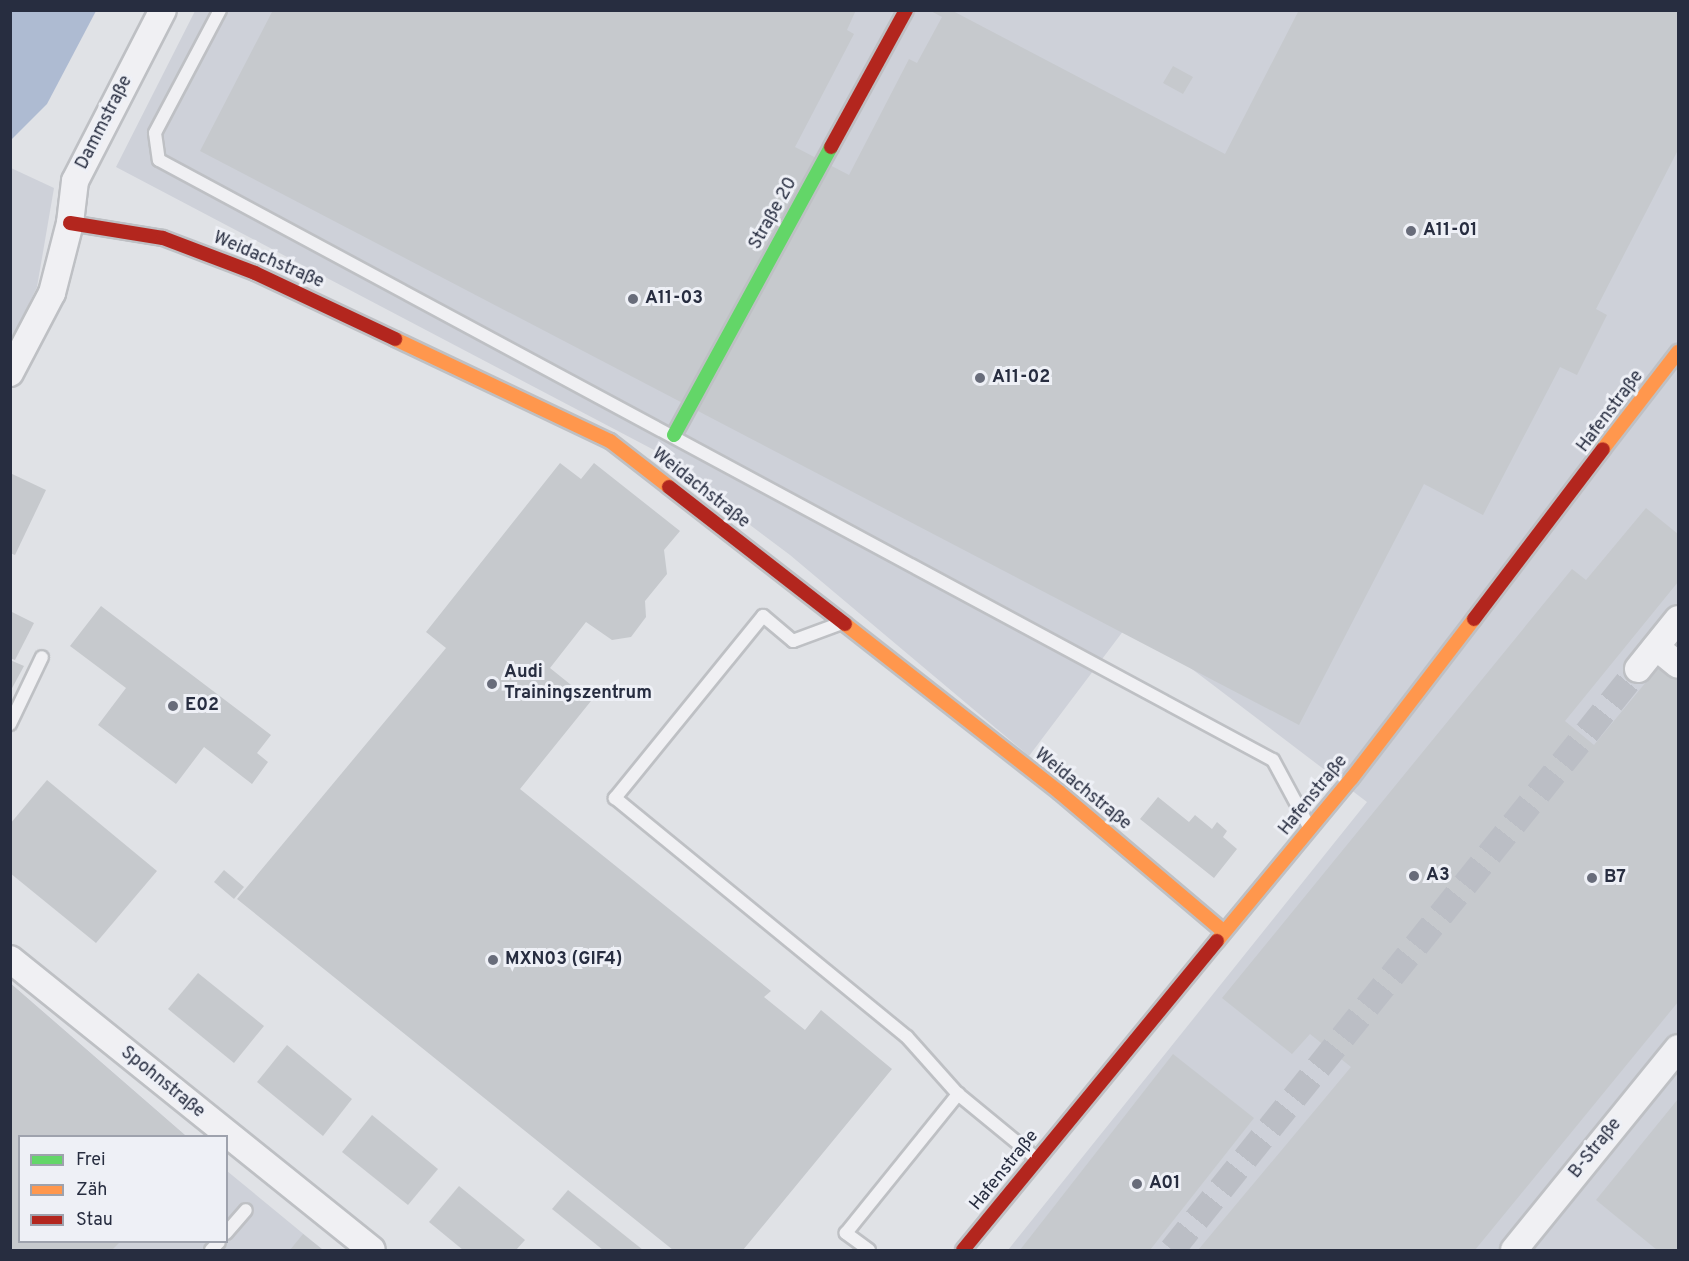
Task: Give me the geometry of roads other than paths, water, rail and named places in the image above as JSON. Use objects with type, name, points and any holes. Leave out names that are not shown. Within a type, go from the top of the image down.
[{"type":"street","name":"Dammstraße","points":[[10,374],[52,293],[70,223],[75,181],[163,10]]},
{"type":"street","name":"Straße 20","points":[[674,435],[906,10]]},
{"type":"street","name":"Weidachstraße","points":[[70,223],[163,238],[255,273],[569,419],[610,441],[1059,792],[1224,932]]},
{"type":"street","name":"Hafenstraße","points":[[963,1251],[1310,829],[1678,352]]},
{"type":"street","points":[[1638,669],[1678,619]]},
{"type":"street","points":[[1656,647],[1678,665]]},
{"type":"street","name":"Spohnstraße","points":[[10,959],[372,1251]]},
{"type":"street","name":"B-Straße","points":[[1514,1251],[1678,1048]]},
{"type":"lane","points":[[220,10],[155,133],[159,160],[674,435],[1273,760],[1310,829]]},
{"type":"lane","points":[[843,623],[793,641],[764,616],[615,798],[907,1037],[958,1094],[1037,1159]]},
{"type":"lane","points":[[10,724],[42,657]]},
{"type":"lane","points":[[869,1251],[846,1233],[958,1094]]},
{"type":"lane","points":[[228,1231],[246,1210]]},
{"type":"water","points":[[11,10],[96,11],[47,104],[11,140]]},
{"type":"tunnel","points":[[1172,1250],[1638,669]]},
{"type":"place","name":"A11-01","points":[[1411,231]]},
{"type":"place","name":"A11-03","points":[[633,299]]},
{"type":"place","name":"A11-02","points":[[980,378]]},
{"type":"place","name":"Audi Trainingszentrum","points":[[492,684]]},
{"type":"place","name":"E02","points":[[173,706]]},
{"type":"place","name":"A3","points":[[1414,876]]},
{"type":"place","name":"B7","points":[[1592,878]]},
{"type":"place","name":"MXN03 (GIF4)","points":[[493,960]]},
{"type":"place","name":"A01","points":[[1137,1184]]}]
